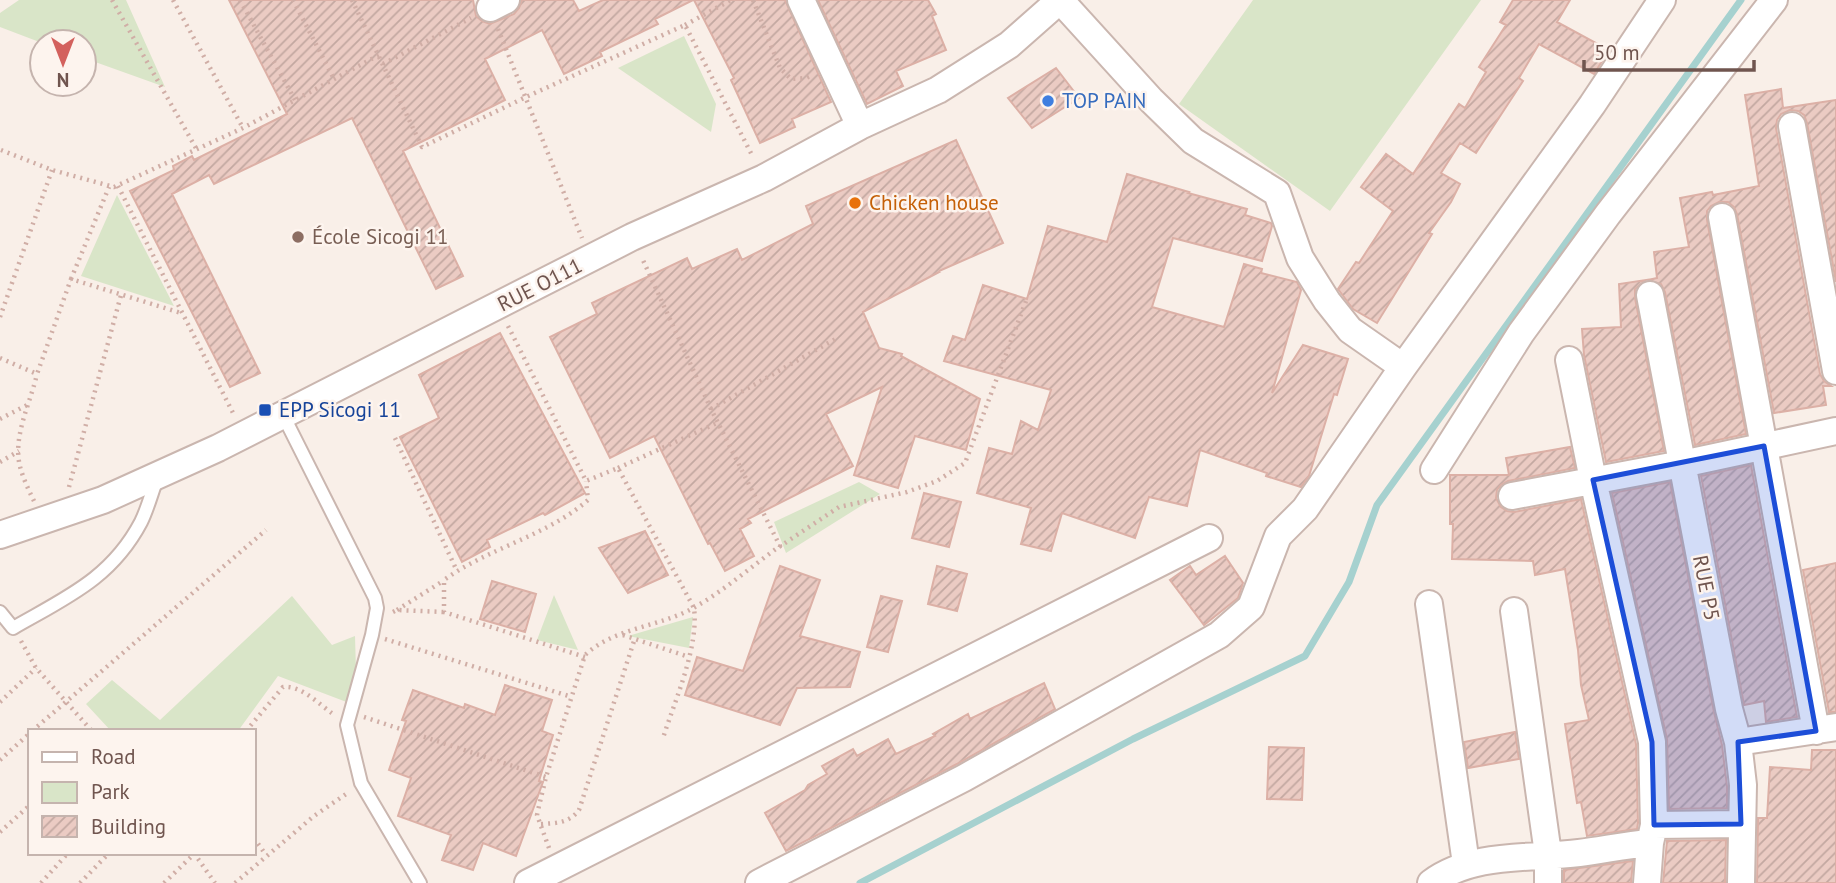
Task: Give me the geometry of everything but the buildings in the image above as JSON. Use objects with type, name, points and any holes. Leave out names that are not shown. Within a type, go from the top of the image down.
[{"type":"street","points":[[801,0],[860,126]]},
{"type":"street","points":[[1060,0],[1150,100],[1193,141],[1278,193],[1300,258],[1327,301],[1350,330],[1403,368]]},
{"type":"street","name":"RUE O111","points":[[0,536],[103,500],[158,476],[244,435],[632,237],[764,178],[860,126],[938,90],[1009,45],[1060,0]]},
{"type":"street","points":[[759,883],[964,778],[1219,635],[1251,607],[1278,537],[1305,509],[1592,105],[1662,0]]},
{"type":"street","points":[[1434,470],[1521,333],[1608,214],[1774,0]]},
{"type":"street","points":[[1792,126],[1836,371]]},
{"type":"street","points":[[1722,217],[1764,446],[1826,729],[1738,741]]},
{"type":"street","name":"RUE P5","points":[[1650,295],[1738,741],[1743,785],[1741,883]]},
{"type":"street","points":[[1569,360],[1652,742],[1652,834],[1647,883]]},
{"type":"street","points":[[1511,496],[1682,464],[1836,431]]},
{"type":"street","points":[[528,883],[1209,538]]},
{"type":"street","points":[[1429,604],[1466,864]]},
{"type":"street","points":[[1514,611],[1548,854],[1548,883]]},
{"type":"street","points":[[1431,883],[1466,864],[1577,853],[1652,834],[1741,824]]},
{"type":"lane","points":[[283,415],[375,598],[377,608],[372,635],[347,725],[361,783],[420,883]]},
{"type":"lane","points":[[0,612],[13,628],[86,586],[109,568],[141,521],[158,476]]},
{"type":"path","points":[[111,0],[197,150]]},
{"type":"path","points":[[173,0],[243,128]]},
{"type":"path","points":[[240,0],[295,100]]},
{"type":"path","points":[[292,0],[334,79]]},
{"type":"path","points":[[352,0],[422,147],[685,25],[731,0]]},
{"type":"path","points":[[753,0],[780,68],[791,79],[806,78],[830,65]]},
{"type":"path","points":[[383,64],[498,4],[526,97],[590,259]]},
{"type":"path","points":[[685,25],[764,178]]},
{"type":"path","points":[[1,150],[52,170],[109,187],[118,186],[243,128],[379,55]]},
{"type":"path","points":[[0,317],[52,170]]},
{"type":"path","points":[[118,186],[244,435]]},
{"type":"path","points":[[52,517],[20,468],[19,434],[71,279],[109,187]]},
{"type":"path","points":[[555,869],[537,815],[546,777],[585,657],[595,646],[694,608],[780,546],[710,409],[632,237]]},
{"type":"path","points":[[71,279],[182,313]]},
{"type":"path","points":[[52,517],[121,295]]},
{"type":"path","points":[[773,551],[839,507],[907,492],[937,481],[965,463],[1026,301]]},
{"type":"path","points":[[375,619],[397,610],[457,571],[508,544],[570,516],[588,500],[586,481],[498,306]]},
{"type":"path","points":[[710,409],[839,337]]},
{"type":"path","points":[[0,358],[37,374]]},
{"type":"path","points":[[0,419],[30,403]]},
{"type":"path","points":[[586,481],[717,422]]},
{"type":"path","points":[[395,438],[457,571]]},
{"type":"path","points":[[0,462],[19,451]]},
{"type":"path","points":[[618,467],[694,608],[689,657],[663,738]]},
{"type":"path","points":[[34,729],[266,530]]},
{"type":"path","points":[[444,580],[444,612]]},
{"type":"path","points":[[397,610],[444,612],[585,657]]},
{"type":"path","points":[[13,628],[36,668],[90,729]]},
{"type":"path","points":[[622,634],[689,657]]},
{"type":"path","points":[[372,635],[572,697]]},
{"type":"path","points":[[541,824],[563,822],[573,818],[579,810],[635,638]]},
{"type":"path","points":[[0,702],[36,668]]},
{"type":"path","points":[[248,729],[278,691],[290,686],[302,691],[347,725]]},
{"type":"path","points":[[349,712],[546,777]]},
{"type":"path","points":[[0,760],[28,735]]},
{"type":"path","points":[[234,883],[314,817],[361,783]]},
{"type":"path","points":[[0,832],[28,807]]},
{"type":"path","points":[[256,841],[267,855]]},
{"type":"path","points":[[41,883],[66,855]]},
{"type":"path","points":[[80,883],[107,855]]},
{"type":"path","points":[[164,883],[193,855]]},
{"type":"path","points":[[195,855],[215,883]]},
{"type":"highlighted area","points":[[1764,446],[1816,731],[1738,742],[1741,824],[1654,825],[1652,742],[1593,480]]},
{"type":"green space","points":[[19,0],[126,0],[165,87],[98,63],[98,28],[28,28],[28,38],[0,27],[0,13]]},
{"type":"green space","points":[[1253,0],[1481,0],[1330,211],[1179,104]]},
{"type":"green space","points":[[684,36],[716,104],[711,132],[618,68]]},
{"type":"green space","points":[[117,195],[174,306],[81,276]]},
{"type":"green space","points":[[859,482],[880,494],[786,553],[774,522]]},
{"type":"green space","points":[[554,595],[578,650],[537,640]]},
{"type":"green space","points":[[292,596],[332,645],[355,636],[357,706],[278,676],[239,729],[109,729],[86,704],[112,680],[160,720]]},
{"type":"green space","points":[[693,617],[689,648],[628,636]]},
{"type":"waterway","points":[[860,883],[1133,739],[1305,656],[1349,582],[1377,505],[1741,0]]},
{"type":"place","name":"TOP PAIN","points":[[1048,101]]},
{"type":"place","name":"Chicken house","points":[[855,203]]},
{"type":"place","name":"École Sicogi 11","points":[[298,237]]},
{"type":"place","name":"EPP Sicogi 11","points":[[265,410]]}]
